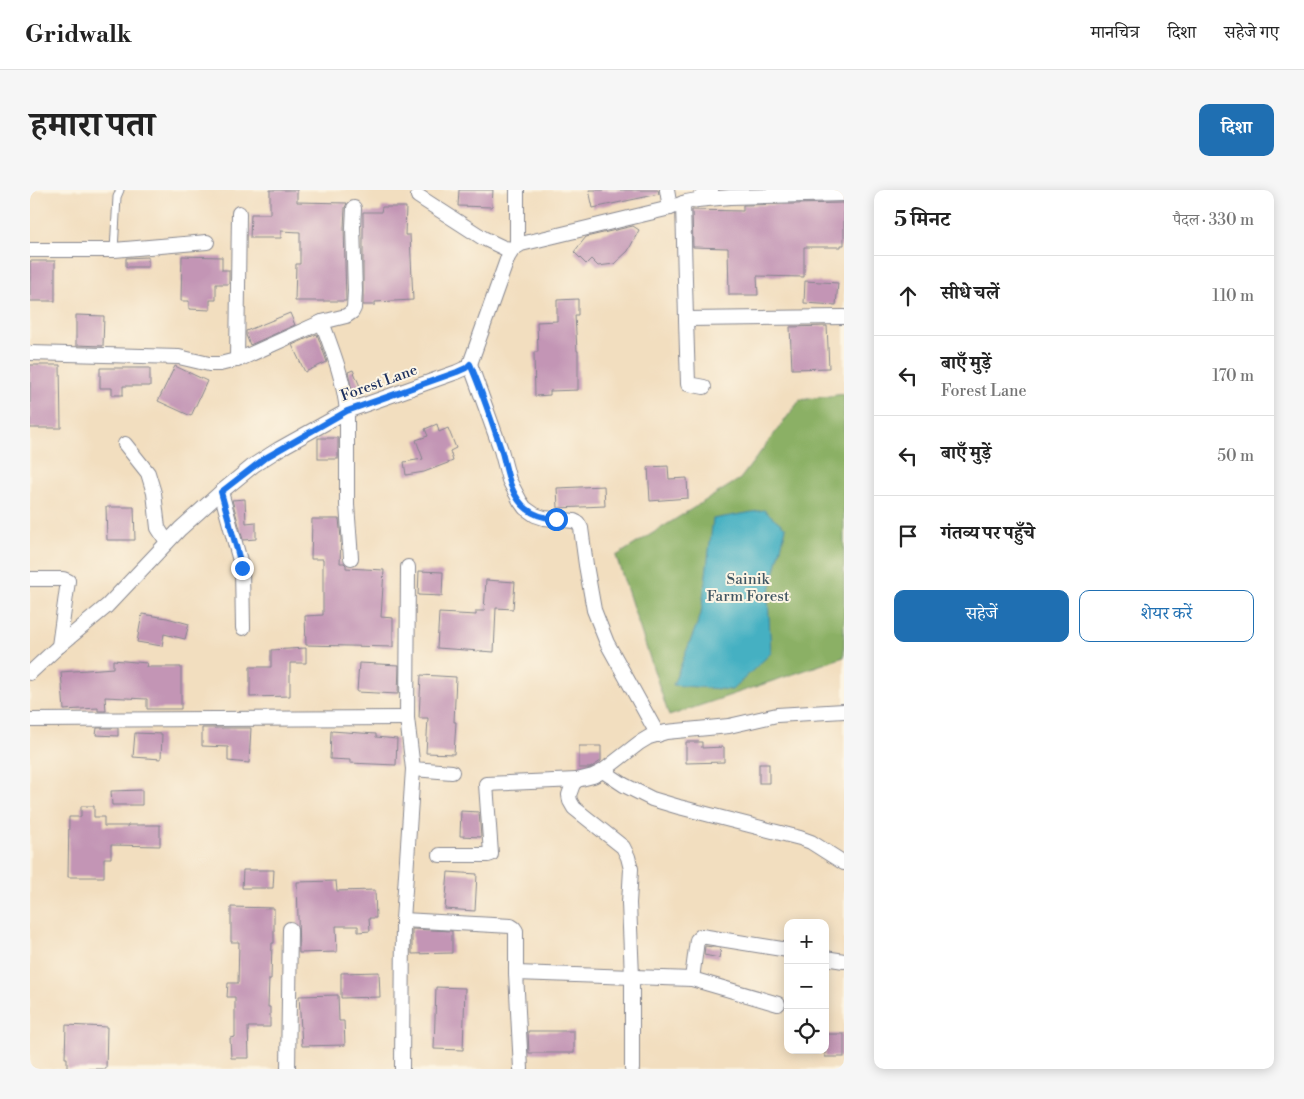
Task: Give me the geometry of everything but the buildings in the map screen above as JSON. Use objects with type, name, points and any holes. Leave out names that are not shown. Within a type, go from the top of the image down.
[{"type":"street","points":[[515,248],[517,190]]},
{"type":"street","points":[[666,190],[683,204],[688,384],[704,388]]},
{"type":"street","points":[[683,204],[711,190]]},
{"type":"street","points":[[658,735],[607,643],[594,610],[581,528],[574,521],[544,518],[535,515],[520,502],[509,480],[501,450],[470,364],[508,257],[521,244],[683,204],[730,197],[844,194]]},
{"type":"street","points":[[418,196],[483,238],[504,248],[515,248]]},
{"type":"street","points":[[30,353],[179,357],[215,364],[237,360],[322,322],[346,316],[354,308],[354,208]]},
{"type":"street","points":[[237,360],[238,213]]},
{"type":"street","points":[[30,250],[114,250],[207,242]]},
{"type":"street","points":[[686,319],[844,317]]},
{"type":"street","points":[[322,322],[338,368],[347,411],[348,505],[351,558]]},
{"type":"street","name":"Forest Lane","points":[[30,674],[59,646],[107,606],[167,542],[221,492],[265,458],[347,411],[457,372],[470,364]]},
{"type":"street","points":[[125,444],[148,473],[154,492],[158,528],[167,542]]},
{"type":"street","points":[[221,492],[242,568],[243,628]]},
{"type":"street","points":[[402,1069],[403,920],[414,769],[407,718],[408,567]]},
{"type":"street","points":[[30,579],[63,579],[68,581],[59,646]]},
{"type":"street","points":[[440,855],[491,854],[486,784],[577,780],[603,771],[639,742],[649,737],[683,730],[728,726],[777,715],[844,711]]},
{"type":"street","points":[[30,720],[407,718]]},
{"type":"street","points":[[414,769],[452,772]]},
{"type":"street","points":[[603,771],[624,785],[652,798],[811,842],[844,863]]},
{"type":"street","points":[[577,780],[573,784],[569,795],[572,805],[623,847],[630,862],[632,1069]]},
{"type":"street","points":[[403,920],[513,927],[516,931],[516,973],[521,1069]]},
{"type":"street","points":[[288,1069],[290,929]]},
{"type":"street","points":[[692,979],[697,940],[701,936],[784,949]]},
{"type":"street","points":[[829,959],[844,961]]},
{"type":"street","points":[[516,973],[692,979],[778,1004]]},
{"type":"lane","points":[[114,250],[117,197],[120,190]]},
{"type":"green space","name":"Sainik Farm Forest","points":[[844,394],[844,657],[669,716],[616,556],[740,479],[800,400]]},
{"type":"water","points":[[764,510],[786,528],[768,598],[771,653],[732,690],[673,685],[701,614],[713,519]]},
{"type":"route","points":[[242,568],[221,492],[254,465],[347,411],[457,372],[470,364],[515,493],[525,508],[535,515],[556,519]]}]
